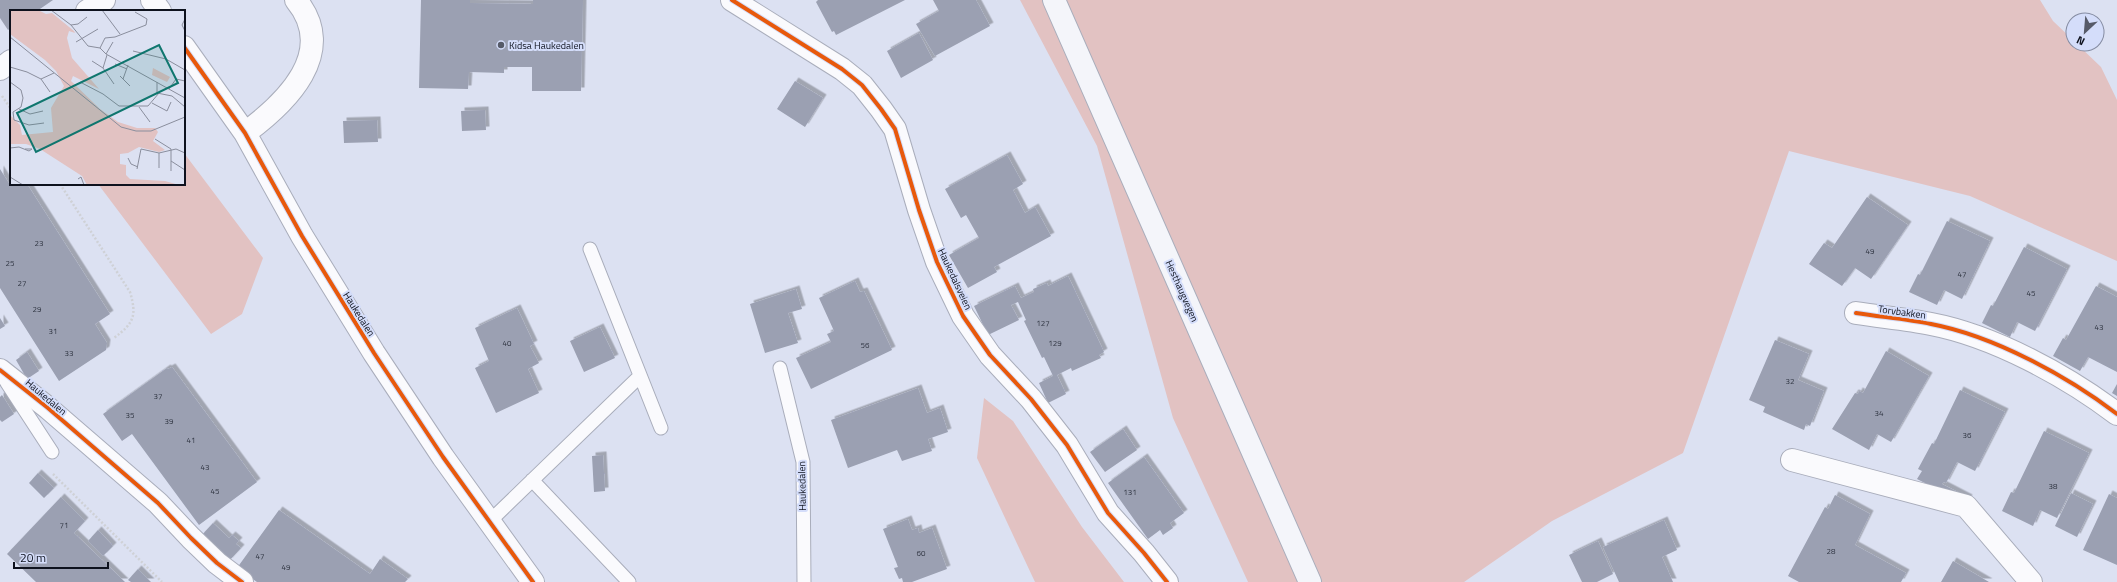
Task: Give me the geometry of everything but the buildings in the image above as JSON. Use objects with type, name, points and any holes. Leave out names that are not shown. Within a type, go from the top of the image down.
[{"type":"main road","name":"Hesthaugvegen","points":[[1054,0],[1310,582]]},
{"type":"street","points":[[89,10],[104,0]]},
{"type":"street","points":[[152,0],[159,10]]},
{"type":"street","points":[[245,133],[270,115],[290,94],[302,76],[308,61],[312,44],[311,28],[306,11],[296,0]]},
{"type":"street","name":"Haukedalsveien","points":[[732,0],[842,69],[862,85],[881,108],[895,129],[918,210],[937,262],[964,316],[990,355],[1031,399],[1067,445],[1108,514],[1144,553],[1167,582]]},
{"type":"street","name":"Haukedalen","points":[[185,47],[245,133],[302,236],[374,353],[443,457],[534,582]]},
{"type":"street","points":[[0,69],[10,62]]},
{"type":"street","name":"Torvbakken","points":[[1856,313],[1932,324],[1986,341],[2045,368],[2117,414]]},
{"type":"street","name":"Haukedalen","points":[[0,370],[48,408],[158,503],[207,553],[242,582]]},
{"type":"street","points":[[1792,460],[1966,506],[2031,582]]},
{"type":"lane","points":[[590,249],[661,428]]},
{"type":"lane","name":"Haukedalen","points":[[780,368],[803,462],[804,582]]},
{"type":"lane","points":[[0,370],[52,452]]},
{"type":"lane","points":[[490,522],[640,376]]},
{"type":"lane","points":[[532,480],[629,582]]},
{"type":"path","points":[[0,93],[10,108]]},
{"type":"path","points":[[61,185],[130,292],[134,306],[132,322],[128,328],[114,338]]},
{"type":"path","points":[[52,452],[47,461],[48,469],[162,582]]},
{"type":"shaded area","points":[[1020,0],[2040,0],[2053,21],[2065,32],[2065,52],[2085,52],[2101,67],[2117,100],[2117,261],[1970,196],[1789,151],[1683,453],[1552,521],[1464,582],[1248,582],[1173,418],[1097,146]]},
{"type":"shaded area","points":[[185,154],[263,258],[242,314],[211,334],[99,185],[185,185]]},
{"type":"shaded area","points":[[984,398],[1013,421],[1082,527],[1124,582],[1035,582],[977,458]]},
{"type":"cycle path","points":[[732,0],[842,69],[862,85],[881,109],[895,129],[919,210],[937,262],[963,316],[990,355],[1031,399],[1067,445],[1108,513],[1144,553],[1167,582]]},
{"type":"cycle path","points":[[185,48],[245,133],[302,236],[374,353],[443,457],[533,582]]},
{"type":"cycle path","points":[[1856,313],[1931,324],[1980,338],[2029,359],[2053,372],[2117,414]]},
{"type":"cycle path","points":[[0,370],[48,408],[158,503],[217,563],[242,582]]},
{"type":"place","name":"Kidsa Haukedalen","points":[[501,45]]}]
